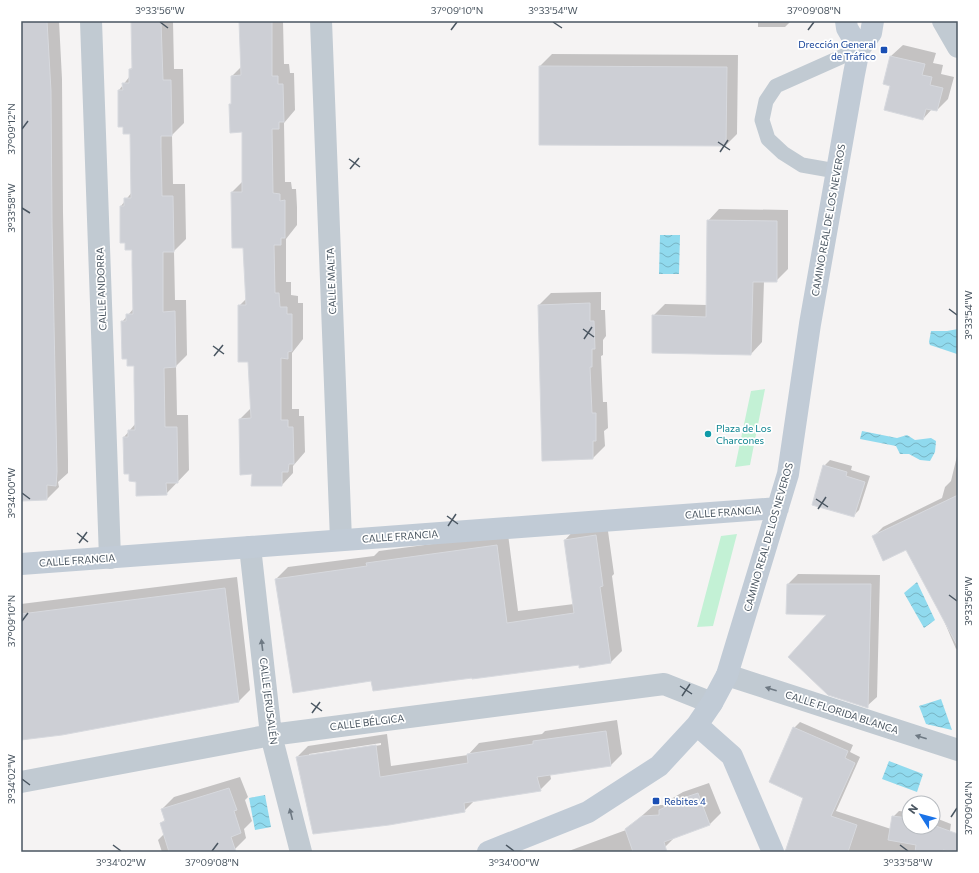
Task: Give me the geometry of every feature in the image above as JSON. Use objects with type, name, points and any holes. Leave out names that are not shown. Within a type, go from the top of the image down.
[{"type":"street","name":"CALLE ANDORRA","points":[[91,21],[110,558]]},
{"type":"street","name":"CALLE MALTA","points":[[321,21],[341,540]]},
{"type":"street","points":[[846,21],[847,28],[859,49]]},
{"type":"street","name":"CAMINO REAL DE LOS NEVEROS","points":[[488,852],[588,812],[659,766],[697,725],[712,703],[727,675],[788,474],[810,324],[836,171],[859,49],[870,33],[873,21]]},
{"type":"street","points":[[943,21],[958,47]]},
{"type":"street","name":"CALLE FRANCIA","points":[[21,564],[778,508]]},
{"type":"street","name":"CALLE JERUSALÉN","points":[[250,547],[271,735],[301,852]]},
{"type":"street","name":"CALLE FLORIDA BLANCA","points":[[727,675],[958,750]]},
{"type":"street","name":"CALLE BÉLGICA","points":[[21,782],[271,735],[664,684],[712,703]]},
{"type":"street","points":[[697,725],[732,756],[773,852]]},
{"type":"lane","points":[[836,171],[802,164],[782,153],[768,140],[762,120],[766,100],[776,86],[859,49]]},
{"type":"green space","points":[[765,389],[750,465],[735,467],[751,391]]},
{"type":"green space","points":[[737,534],[713,626],[697,627],[721,536]]},
{"type":"water","points":[[660,235],[680,235],[679,274],[659,274]]},
{"type":"water","points":[[958,329],[957,354],[930,345],[929,342],[931,331]]},
{"type":"water","points":[[862,431],[897,438],[907,435],[915,440],[931,438],[936,441],[935,452],[930,461],[920,460],[909,454],[900,454],[896,446],[860,439]]},
{"type":"water","points":[[917,582],[935,620],[924,628],[904,593]]},
{"type":"water","points":[[941,699],[952,730],[926,724],[919,706]]},
{"type":"water","points":[[889,761],[923,774],[917,792],[882,779]]},
{"type":"water","points":[[265,795],[271,827],[255,830],[249,798]]},
{"type":"building","points":[[21,21],[47,21],[51,91],[57,472],[56,486],[47,485],[47,500],[21,501]]},
{"type":"building","points":[[131,21],[161,21],[163,80],[171,80],[172,136],[161,136],[161,148],[162,196],[173,196],[174,252],[163,252],[163,312],[175,311],[176,367],[164,368],[165,427],[177,427],[178,483],[166,483],[167,495],[136,496],[136,482],[129,481],[129,474],[124,474],[123,437],[128,437],[128,430],[135,430],[134,366],[127,366],[127,359],[122,359],[121,321],[126,321],[126,314],[133,314],[132,250],[125,250],[125,243],[120,243],[120,206],[124,206],[124,198],[131,198],[130,134],[123,134],[123,127],[118,127],[118,90],[123,90],[122,83],[129,83],[129,69],[132,69]]},
{"type":"building","points":[[239,21],[272,21],[272,76],[278,76],[278,84],[283,84],[284,122],[279,122],[279,129],[272,129],[273,193],[280,194],[280,201],[285,200],[285,238],[281,238],[281,245],[274,245],[275,293],[279,293],[280,307],[287,307],[287,314],[292,314],[292,351],[288,352],[288,359],[281,358],[281,420],[288,420],[288,427],[293,427],[294,464],[289,464],[288,472],[282,472],[282,486],[251,486],[252,474],[240,475],[239,419],[251,418],[248,362],[238,362],[238,305],[246,305],[243,248],[232,248],[231,192],[242,192],[242,132],[230,133],[229,104],[231,104],[231,76],[241,75]]},
{"type":"building","points":[[890,56],[925,64],[922,75],[932,77],[930,85],[943,88],[937,111],[926,109],[923,120],[884,110],[890,86],[883,84]]},
{"type":"building","points":[[539,66],[727,67],[726,146],[539,145]]},
{"type":"building","points":[[707,220],[777,221],[777,282],[753,282],[751,355],[652,353],[652,315],[706,317]]},
{"type":"building","points":[[590,303],[590,321],[594,321],[595,349],[592,349],[592,367],[590,367],[592,413],[596,413],[596,441],[593,441],[593,459],[542,461],[538,305]]},
{"type":"building","points":[[823,465],[847,472],[846,476],[865,482],[854,517],[812,505]]},
{"type":"building","points":[[958,495],[958,647],[906,550],[883,561],[872,536]]},
{"type":"building","points":[[596,535],[603,586],[600,587],[611,663],[579,668],[579,665],[373,691],[371,681],[293,693],[275,579],[367,566],[366,563],[497,545],[507,623],[574,613],[564,540]]},
{"type":"building","points":[[787,584],[871,584],[868,708],[828,695],[788,657],[826,615],[786,614]]},
{"type":"building","points":[[225,588],[239,702],[62,735],[21,740],[21,614]]},
{"type":"building","points":[[793,727],[848,751],[845,758],[855,763],[831,816],[857,825],[848,852],[785,852],[803,798],[769,782]]},
{"type":"building","points":[[606,731],[611,766],[537,777],[541,791],[464,803],[465,812],[389,825],[313,834],[296,757],[376,745],[380,777],[468,763],[467,754],[533,744],[533,741]]},
{"type":"building","points":[[229,788],[237,810],[234,811],[241,833],[231,837],[236,852],[169,852],[160,823],[165,821],[161,809]]},
{"type":"building","points":[[698,793],[710,825],[664,842],[667,852],[633,852],[625,829],[642,816],[659,815],[659,810],[672,804],[671,802]]},
{"type":"building","points":[[892,816],[901,817],[901,835],[941,835],[941,828],[958,834],[958,852],[943,850],[943,852],[915,852],[916,845],[888,840]]},
{"type":"place","name":"Drección General de Tráfico","points":[[884,50]]},
{"type":"place","name":"Plaza de Los Charcones","points":[[708,434]]},
{"type":"place","name":"Rebites 4","points":[[656,801]]}]
